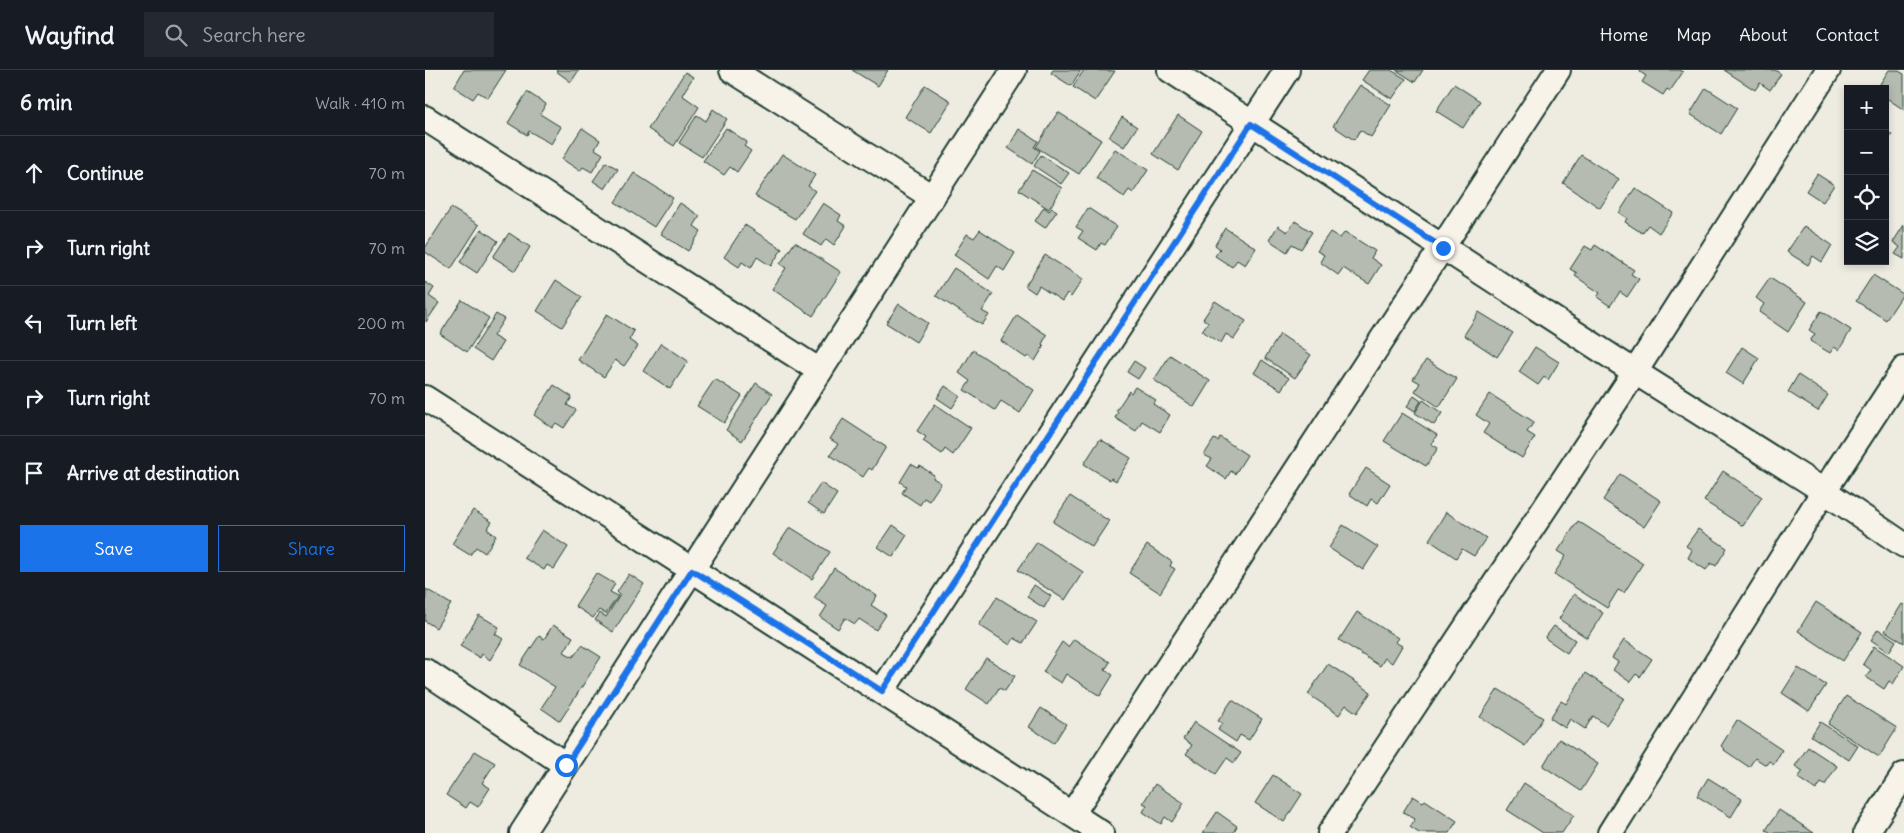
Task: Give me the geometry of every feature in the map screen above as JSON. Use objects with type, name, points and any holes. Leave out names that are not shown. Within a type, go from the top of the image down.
[{"type":"street","points":[[732,70],[932,197]]},
{"type":"street","points":[[522,833],[1014,70]]},
{"type":"street","points":[[1170,70],[1635,372],[1824,491],[1904,545]]},
{"type":"street","points":[[882,691],[1287,70]]},
{"type":"street","points":[[1072,814],[1558,70]]},
{"type":"street","points":[[1330,833],[1635,372],[1828,70]]},
{"type":"street","points":[[425,118],[820,371]]},
{"type":"street","points":[[1610,833],[1824,491],[1904,369]]},
{"type":"street","points":[[425,398],[1101,833]]},
{"type":"street","points":[[425,671],[566,765]]},
{"type":"street","points":[[1866,833],[1904,775]]},
{"type":"building","points":[[464,70],[506,70],[488,98],[478,92],[473,99],[454,87]]},
{"type":"building","points":[[557,70],[579,70],[571,82]]},
{"type":"building","points":[[852,70],[888,70],[878,86]]},
{"type":"building","points":[[1053,70],[1081,70],[1071,86],[1051,73]]},
{"type":"building","points":[[1084,70],[1115,71],[1095,101],[1073,87]]},
{"type":"building","points":[[1369,70],[1391,70],[1406,79],[1392,99],[1362,80]]},
{"type":"building","points":[[1396,70],[1423,70],[1415,82]]},
{"type":"building","points":[[1641,70],[1680,70],[1683,72],[1670,91],[1667,89],[1663,95],[1642,82],[1646,76],[1640,72]]},
{"type":"building","points":[[1724,70],[1775,70],[1781,74],[1770,90],[1760,83],[1755,90]]},
{"type":"building","points":[[1889,70],[1897,70],[1904,74],[1904,110],[1889,100],[1889,85],[1880,84]]},
{"type":"building","points":[[685,72],[693,77],[682,95],[699,107],[674,146],[648,129]]},
{"type":"building","points":[[1454,84],[1480,101],[1463,128],[1436,111]]},
{"type":"building","points":[[925,85],[951,101],[931,133],[905,117]]},
{"type":"building","points":[[1360,85],[1391,105],[1371,137],[1360,130],[1354,140],[1333,126]]},
{"type":"building","points":[[1706,88],[1737,108],[1721,134],[1690,114]]},
{"type":"building","points":[[527,92],[546,104],[540,114],[561,127],[551,144],[529,131],[527,135],[508,123]]},
{"type":"building","points":[[713,109],[727,119],[702,157],[679,143],[697,115],[706,121]]},
{"type":"building","points":[[1058,112],[1101,140],[1079,174],[1036,147]]},
{"type":"building","points":[[1178,115],[1202,131],[1178,170],[1153,154]]},
{"type":"building","points":[[1122,117],[1137,127],[1124,147],[1109,137]]},
{"type":"building","points":[[582,128],[600,140],[595,149],[603,154],[592,172],[583,167],[580,171],[562,159]]},
{"type":"building","points":[[726,128],[747,142],[744,146],[751,151],[737,172],[730,167],[724,175],[703,161]]},
{"type":"building","points":[[1019,129],[1038,141],[1034,147],[1040,151],[1032,164],[1008,148]]},
{"type":"building","points":[[1115,149],[1148,170],[1133,193],[1129,190],[1124,197],[1096,178]]},
{"type":"building","points":[[782,154],[815,175],[808,186],[815,191],[795,219],[755,196]]},
{"type":"building","points":[[1041,155],[1069,173],[1061,184],[1034,166]]},
{"type":"building","points":[[1581,155],[1619,179],[1600,208],[1563,183]]},
{"type":"building","points":[[606,162],[618,169],[605,189],[593,181]]},
{"type":"building","points":[[1032,170],[1062,188],[1049,209],[1019,190]]},
{"type":"building","points":[[634,173],[673,198],[654,227],[615,202]]},
{"type":"building","points":[[1817,174],[1834,185],[1823,202],[1806,191]]},
{"type":"building","points":[[1635,188],[1673,213],[1659,233],[1648,225],[1642,233],[1625,222],[1627,218],[1619,213]]},
{"type":"building","points":[[680,203],[700,216],[694,226],[701,231],[688,251],[661,234]]},
{"type":"building","points":[[823,203],[841,215],[838,221],[846,226],[834,245],[826,239],[821,246],[803,234]]},
{"type":"building","points":[[1044,207],[1049,211],[1052,208],[1057,211],[1045,228],[1035,221]]},
{"type":"building","points":[[451,208],[479,225],[451,269],[425,252],[425,248]]},
{"type":"building","points":[[1088,208],[1117,227],[1105,245],[1101,243],[1097,250],[1078,238],[1083,231],[1076,227]]},
{"type":"building","points":[[1295,221],[1312,232],[1301,249],[1292,244],[1287,252],[1269,240],[1278,226],[1287,232]]},
{"type":"building","points":[[745,225],[782,249],[771,266],[757,257],[751,268],[742,262],[739,267],[724,257]]},
{"type":"building","points":[[1904,225],[1904,259],[1895,254],[1900,247],[1893,242]]},
{"type":"building","points":[[1804,226],[1832,245],[1822,262],[1813,256],[1808,265],[1787,252]]},
{"type":"building","points":[[1225,228],[1256,248],[1245,265],[1237,260],[1232,267],[1215,256],[1220,249],[1215,245]]},
{"type":"building","points":[[481,229],[498,241],[477,273],[460,262]]},
{"type":"building","points":[[980,230],[1015,253],[1004,271],[997,266],[989,279],[954,255],[967,234],[974,238]]},
{"type":"building","points":[[1330,232],[1340,238],[1345,232],[1375,251],[1371,258],[1381,265],[1369,284],[1343,268],[1338,275],[1320,262],[1324,255],[1317,251]]},
{"type":"building","points":[[509,233],[530,247],[515,271],[493,257]]},
{"type":"building","points":[[795,242],[841,272],[813,316],[772,289],[786,268],[780,264]]},
{"type":"building","points":[[1595,245],[1634,270],[1631,274],[1639,279],[1627,297],[1620,292],[1610,306],[1597,297],[1600,293],[1575,276],[1577,273],[1570,269],[1585,246],[1592,250]]},
{"type":"building","points":[[1045,255],[1083,279],[1071,297],[1067,293],[1062,301],[1039,286],[1035,293],[1025,286]]},
{"type":"building","points":[[954,268],[993,294],[982,311],[989,315],[982,325],[936,296]]},
{"type":"building","points":[[1873,275],[1903,294],[1886,320],[1856,301]]},
{"type":"building","points":[[1770,278],[1807,302],[1788,332],[1759,312],[1764,304],[1756,298]]},
{"type":"building","points":[[556,280],[582,297],[562,327],[537,311]]},
{"type":"building","points":[[425,282],[434,288],[429,296],[439,303],[426,322]]},
{"type":"building","points":[[462,300],[489,318],[467,352],[440,334]]},
{"type":"building","points":[[1215,301],[1246,321],[1234,339],[1226,334],[1221,343],[1202,331],[1208,322],[1203,319]]},
{"type":"building","points":[[899,304],[928,323],[916,342],[886,323]]},
{"type":"building","points":[[1821,311],[1851,330],[1839,350],[1834,347],[1830,353],[1810,341],[1815,334],[1809,330]]},
{"type":"building","points":[[1479,312],[1513,333],[1497,357],[1464,335]]},
{"type":"building","points":[[496,314],[504,319],[493,336],[503,342],[491,361],[473,349]]},
{"type":"building","points":[[607,314],[634,331],[629,340],[638,346],[624,366],[615,360],[604,377],[578,360]]},
{"type":"building","points":[[1017,315],[1047,335],[1042,344],[1044,346],[1035,361],[1028,356],[1026,358],[1001,341]]},
{"type":"building","points":[[1280,334],[1311,355],[1295,378],[1265,358]]},
{"type":"building","points":[[661,343],[688,361],[670,389],[643,371]]},
{"type":"building","points":[[1535,347],[1559,362],[1548,380],[1544,377],[1538,385],[1519,372]]},
{"type":"building","points":[[1742,347],[1759,358],[1743,384],[1726,373]]},
{"type":"building","points":[[973,350],[1034,390],[1020,413],[1001,401],[995,410],[964,390],[970,381],[959,373]]},
{"type":"building","points":[[1170,355],[1210,381],[1194,407],[1154,380]]},
{"type":"building","points":[[1262,360],[1289,378],[1281,390],[1254,373]]},
{"type":"building","points":[[1426,360],[1457,379],[1439,407],[1415,391],[1420,383],[1413,379]]},
{"type":"building","points":[[1134,361],[1145,368],[1138,379],[1127,372]]},
{"type":"building","points":[[1798,375],[1828,395],[1818,411],[1788,392]]},
{"type":"building","points":[[715,379],[742,396],[724,423],[697,406]]},
{"type":"building","points":[[756,383],[772,394],[742,441],[726,430]]},
{"type":"building","points":[[554,385],[572,397],[567,405],[576,410],[564,428],[556,423],[552,428],[534,415]]},
{"type":"building","points":[[945,386],[960,396],[952,408],[937,398]]},
{"type":"building","points":[[1135,387],[1156,400],[1153,404],[1170,415],[1160,432],[1142,421],[1136,431],[1115,418],[1118,412],[1116,411],[1129,391],[1131,393]]},
{"type":"building","points":[[1490,394],[1534,422],[1527,432],[1535,437],[1522,458],[1483,433],[1489,424],[1476,415]]},
{"type":"building","points":[[1414,396],[1421,401],[1415,411],[1407,406]]},
{"type":"building","points":[[1423,400],[1442,413],[1434,425],[1415,413]]},
{"type":"building","points":[[935,404],[971,428],[953,455],[945,449],[942,454],[923,441],[926,437],[917,431]]},
{"type":"building","points":[[1402,413],[1437,435],[1431,444],[1438,448],[1426,466],[1384,441]]},
{"type":"building","points":[[843,419],[886,447],[872,470],[869,468],[863,477],[830,455],[838,444],[830,439]]},
{"type":"building","points":[[1220,437],[1247,455],[1235,474],[1231,471],[1226,479],[1207,466],[1212,459],[1204,455],[1214,439],[1218,441]]},
{"type":"building","points":[[1100,439],[1131,458],[1116,481],[1111,478],[1110,480],[1084,464]]},
{"type":"building","points":[[911,464],[918,468],[920,466],[934,475],[933,478],[941,483],[929,501],[924,498],[920,505],[902,493],[906,486],[900,482]]},
{"type":"building","points":[[1366,468],[1390,484],[1378,503],[1371,499],[1367,506],[1349,494]]},
{"type":"building","points":[[1723,471],[1762,497],[1743,526],[1704,501]]},
{"type":"building","points":[[1620,474],[1661,501],[1644,527],[1603,500]]},
{"type":"building","points":[[821,483],[837,494],[824,514],[808,503]]},
{"type":"building","points":[[1070,496],[1109,521],[1092,547],[1053,522]]},
{"type":"building","points":[[473,510],[492,522],[487,529],[496,536],[485,553],[476,547],[470,555],[452,544]]},
{"type":"building","points":[[1446,512],[1486,538],[1474,556],[1462,549],[1456,558],[1429,540]]},
{"type":"building","points":[[1578,521],[1643,563],[1624,593],[1618,590],[1607,608],[1554,574],[1566,556],[1558,551]]},
{"type":"building","points":[[893,525],[907,535],[893,557],[878,547]]},
{"type":"building","points":[[1343,525],[1378,547],[1363,570],[1329,548]]},
{"type":"building","points":[[790,527],[830,552],[812,579],[773,553]]},
{"type":"building","points":[[1698,529],[1727,548],[1716,566],[1711,563],[1706,570],[1688,558],[1692,550],[1686,546]]},
{"type":"building","points":[[542,530],[568,547],[554,569],[547,565],[544,570],[524,558]]},
{"type":"building","points":[[1037,542],[1083,572],[1065,600],[1018,570]]},
{"type":"building","points":[[1147,545],[1172,562],[1170,566],[1175,569],[1160,593],[1129,573]]},
{"type":"building","points":[[834,568],[877,596],[871,605],[886,615],[876,630],[859,619],[855,624],[845,618],[838,629],[820,617],[827,606],[814,598]]},
{"type":"building","points":[[596,573],[615,584],[610,592],[618,596],[606,614],[599,610],[593,618],[575,606]]},
{"type":"building","points":[[629,574],[644,584],[613,632],[595,620],[600,613],[606,617],[620,595],[617,592]]},
{"type":"building","points":[[1034,585],[1051,596],[1044,608],[1027,597]]},
{"type":"building","points":[[426,589],[451,604],[436,628],[425,621]]},
{"type":"building","points":[[1574,594],[1603,613],[1587,638],[1559,619]]},
{"type":"building","points":[[997,597],[1037,622],[1023,643],[1014,638],[1010,645],[979,625]]},
{"type":"building","points":[[1816,602],[1862,632],[1843,661],[1798,631]]},
{"type":"building","points":[[1902,604],[1904,605],[1904,643],[1885,631]]},
{"type":"building","points":[[1357,612],[1398,638],[1395,642],[1402,646],[1392,663],[1385,658],[1380,666],[1339,640]]},
{"type":"building","points":[[479,615],[499,627],[495,634],[503,639],[490,660],[482,654],[480,658],[460,646]]},
{"type":"building","points":[[553,625],[573,637],[564,652],[573,657],[582,645],[601,657],[560,721],[541,708],[555,687],[520,665],[539,636],[544,639]]},
{"type":"building","points":[[1554,626],[1575,640],[1567,653],[1545,638]]},
{"type":"building","points":[[1878,629],[1896,641],[1889,652],[1871,640]]},
{"type":"building","points":[[1074,639],[1110,662],[1105,670],[1113,675],[1100,696],[1066,674],[1061,683],[1043,672],[1062,642],[1068,647]]},
{"type":"building","points":[[1624,640],[1652,659],[1640,677],[1636,674],[1630,682],[1613,670],[1618,662],[1612,658]]},
{"type":"building","points":[[1874,646],[1904,666],[1893,684],[1889,681],[1884,689],[1866,677],[1871,670],[1863,664]]},
{"type":"building","points":[[986,658],[1015,676],[1005,691],[999,688],[989,704],[966,689]]},
{"type":"building","points":[[1328,664],[1371,692],[1357,713],[1346,705],[1339,715],[1308,694]]},
{"type":"building","points":[[1798,668],[1826,685],[1809,711],[1782,693]]},
{"type":"building","points":[[1585,673],[1624,698],[1606,725],[1593,716],[1585,729],[1570,719],[1565,728],[1550,718],[1561,701],[1566,704]]},
{"type":"building","points":[[1498,689],[1543,718],[1525,746],[1480,717]]},
{"type":"building","points":[[1846,696],[1897,728],[1879,757],[1828,724]]},
{"type":"building","points":[[1232,700],[1262,719],[1249,740],[1240,735],[1236,742],[1218,730],[1222,723],[1218,721]]},
{"type":"building","points":[[1041,708],[1066,724],[1054,743],[1029,727]]},
{"type":"building","points":[[1737,720],[1782,750],[1774,764],[1769,761],[1766,765],[1755,758],[1749,767],[1724,750],[1721,746]]},
{"type":"building","points":[[1194,722],[1241,753],[1234,763],[1227,758],[1216,774],[1186,754],[1192,745],[1183,739]]},
{"type":"building","points":[[1820,722],[1858,746],[1849,760],[1811,736]]},
{"type":"building","points":[[1559,739],[1598,764],[1581,791],[1543,766]]},
{"type":"building","points":[[1808,747],[1837,766],[1825,785],[1821,783],[1816,790],[1798,778],[1803,771],[1795,766]]},
{"type":"building","points":[[475,751],[495,763],[482,783],[490,788],[478,807],[470,802],[466,808],[446,795]]},
{"type":"building","points":[[1273,775],[1302,794],[1284,822],[1255,803]]},
{"type":"building","points":[[1708,778],[1742,799],[1731,817],[1697,796]]},
{"type":"building","points":[[1524,783],[1574,815],[1562,833],[1543,833],[1507,810]]},
{"type":"building","points":[[1155,784],[1184,803],[1172,822],[1165,817],[1161,824],[1143,812],[1147,805],[1143,803]]},
{"type":"building","points":[[1413,796],[1423,802],[1425,800],[1457,821],[1449,833],[1419,833],[1410,827],[1415,819],[1403,812]]},
{"type":"building","points":[[1779,810],[1814,833],[1772,833],[1766,830]]},
{"type":"building","points":[[1217,812],[1237,826],[1233,833],[1203,833]]},
{"type":"route","points":[[566,765],[692,570],[882,691],[1251,124],[1443,248]]}]
